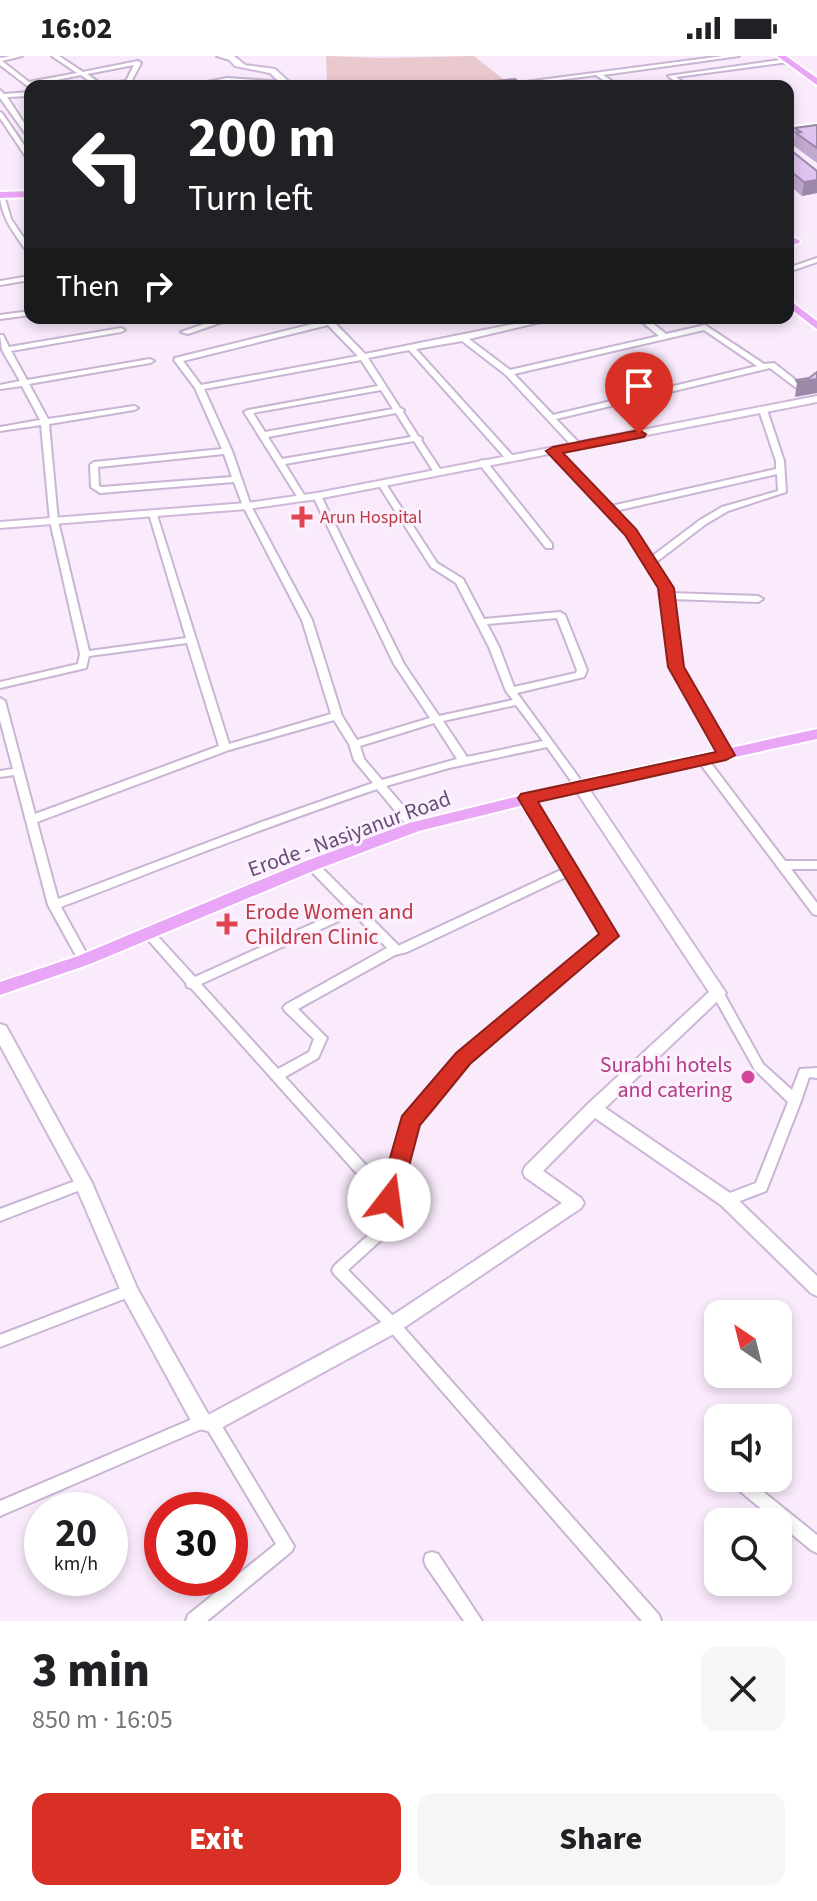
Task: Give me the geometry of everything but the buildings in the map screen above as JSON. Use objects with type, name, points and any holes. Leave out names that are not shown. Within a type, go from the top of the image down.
[{"type":"highway","points":[[794,131],[817,129]]},
{"type":"main road","points":[[784,58],[817,82]]},
{"type":"main road","points":[[0,192],[24,192]]},
{"type":"main road","points":[[794,307],[817,326]]},
{"type":"main road","name":"Erode - Nasiyanur Road","points":[[0,989],[84,960],[312,865],[415,827],[527,798],[817,734]]},
{"type":"street","points":[[0,61],[19,56]]},
{"type":"street","points":[[57,57],[69,56]]},
{"type":"street","points":[[220,56],[230,57],[240,67],[278,74],[283,80]]},
{"type":"street","points":[[554,80],[736,56]]},
{"type":"street","points":[[57,57],[90,80]]},
{"type":"street","points":[[677,80],[671,76],[784,58]]},
{"type":"street","points":[[0,61],[24,81]]},
{"type":"street","points":[[48,80],[138,63],[129,80]]},
{"type":"street","points":[[598,74],[607,80]]},
{"type":"street","points":[[2,95],[24,94]]},
{"type":"street","points":[[2,95],[24,127]]},
{"type":"street","points":[[0,114],[24,150]]},
{"type":"street","points":[[0,192],[8,219],[24,243]]},
{"type":"street","points":[[794,268],[817,260]]},
{"type":"street","points":[[0,283],[24,279]]},
{"type":"street","points":[[0,317],[24,314]]},
{"type":"street","points":[[185,332],[211,324]]},
{"type":"street","points":[[313,324],[178,360],[199,388],[228,451],[247,506],[307,620],[337,716],[354,744],[359,760],[415,827]]},
{"type":"street","points":[[332,324],[363,357],[438,472]]},
{"type":"street","points":[[199,388],[463,338],[515,324]]},
{"type":"street","points":[[649,324],[664,336]]},
{"type":"street","points":[[509,373],[705,327],[763,367]]},
{"type":"street","points":[[6,350],[121,330]]},
{"type":"street","points":[[0,337],[45,422],[54,521],[85,654],[83,666],[0,685]]},
{"type":"street","points":[[463,338],[509,373],[577,446]]},
{"type":"street","points":[[411,348],[510,458]]},
{"type":"street","points":[[0,387],[150,361]]},
{"type":"street","points":[[551,418],[771,365],[817,399]]},
{"type":"street","points":[[802,388],[817,380]]},
{"type":"street","points":[[302,498],[248,412],[384,387]]},
{"type":"street","points":[[0,525],[247,506],[317,496],[817,399]]},
{"type":"street","points":[[0,429],[134,408]]},
{"type":"street","points":[[263,435],[400,410]]},
{"type":"street","points":[[651,562],[725,509],[782,492],[780,471],[763,410]]},
{"type":"street","points":[[280,462],[418,438]]},
{"type":"street","points":[[228,451],[94,465],[95,487],[100,490],[237,479]]},
{"type":"street","points":[[553,451],[611,509],[651,562],[666,588],[676,667],[726,755]]},
{"type":"street","points":[[483,463],[549,546]]},
{"type":"street","points":[[611,509],[780,471]]},
{"type":"street","points":[[382,484],[434,565],[460,581],[517,702],[580,786],[718,993],[759,1067],[795,1101]]},
{"type":"street","points":[[317,496],[399,664],[464,761]]},
{"type":"street","points":[[153,514],[225,748]]},
{"type":"street","points":[[666,596],[758,599]]},
{"type":"street","points":[[481,622],[560,615],[582,670],[581,675],[511,691]]},
{"type":"street","points":[[85,654],[191,640]]},
{"type":"street","points":[[0,701],[54,905],[84,960]]},
{"type":"street","points":[[354,744],[434,720],[517,702]]},
{"type":"street","points":[[31,820],[225,748],[337,716]]},
{"type":"street","points":[[54,905],[382,784],[464,761],[550,743]]},
{"type":"street","points":[[703,760],[817,911]]},
{"type":"street","points":[[0,774],[18,771]]},
{"type":"street","points":[[389,1200],[410,1122],[436,1090],[463,1059],[609,936],[527,798]]},
{"type":"street","points":[[312,865],[396,950]]},
{"type":"street","points":[[782,865],[817,865]]},
{"type":"street","points":[[276,1076],[314,1055],[321,1038],[289,1008],[396,950],[570,870]]},
{"type":"street","points":[[191,984],[357,908]]},
{"type":"street","points":[[148,933],[397,1212],[391,1224],[360,1248],[339,1270],[393,1325],[653,1621]]},
{"type":"street","points":[[0,1509],[207,1422],[393,1325],[575,1203],[531,1172],[718,993]]},
{"type":"street","points":[[0,1030],[83,1183],[129,1291],[286,1546],[194,1621]]},
{"type":"street","points":[[727,1200],[761,1187],[804,1072],[817,1073]]},
{"type":"street","points":[[594,1109],[727,1200],[817,1288]]},
{"type":"street","points":[[0,1215],[83,1183]]},
{"type":"street","points":[[0,1341],[129,1291]]},
{"type":"street","points":[[752,1492],[817,1545]]},
{"type":"street","points":[[432,1560],[474,1621]]},
{"type":"shaded area","points":[[326,56],[474,56],[504,80],[327,80]]},
{"type":"place","name":"Arun Hospital","points":[[302,517]]},
{"type":"place","name":"Erode Women and Children Clinic","points":[[227,924]]},
{"type":"place","name":"Surabhi hotels and catering","points":[[748,1077]]},
{"type":"route","points":[[389,1200],[410,1122],[463,1059],[609,936],[527,798],[726,755],[676,667],[668,624],[666,588],[631,532],[553,451],[639,434]]}]
